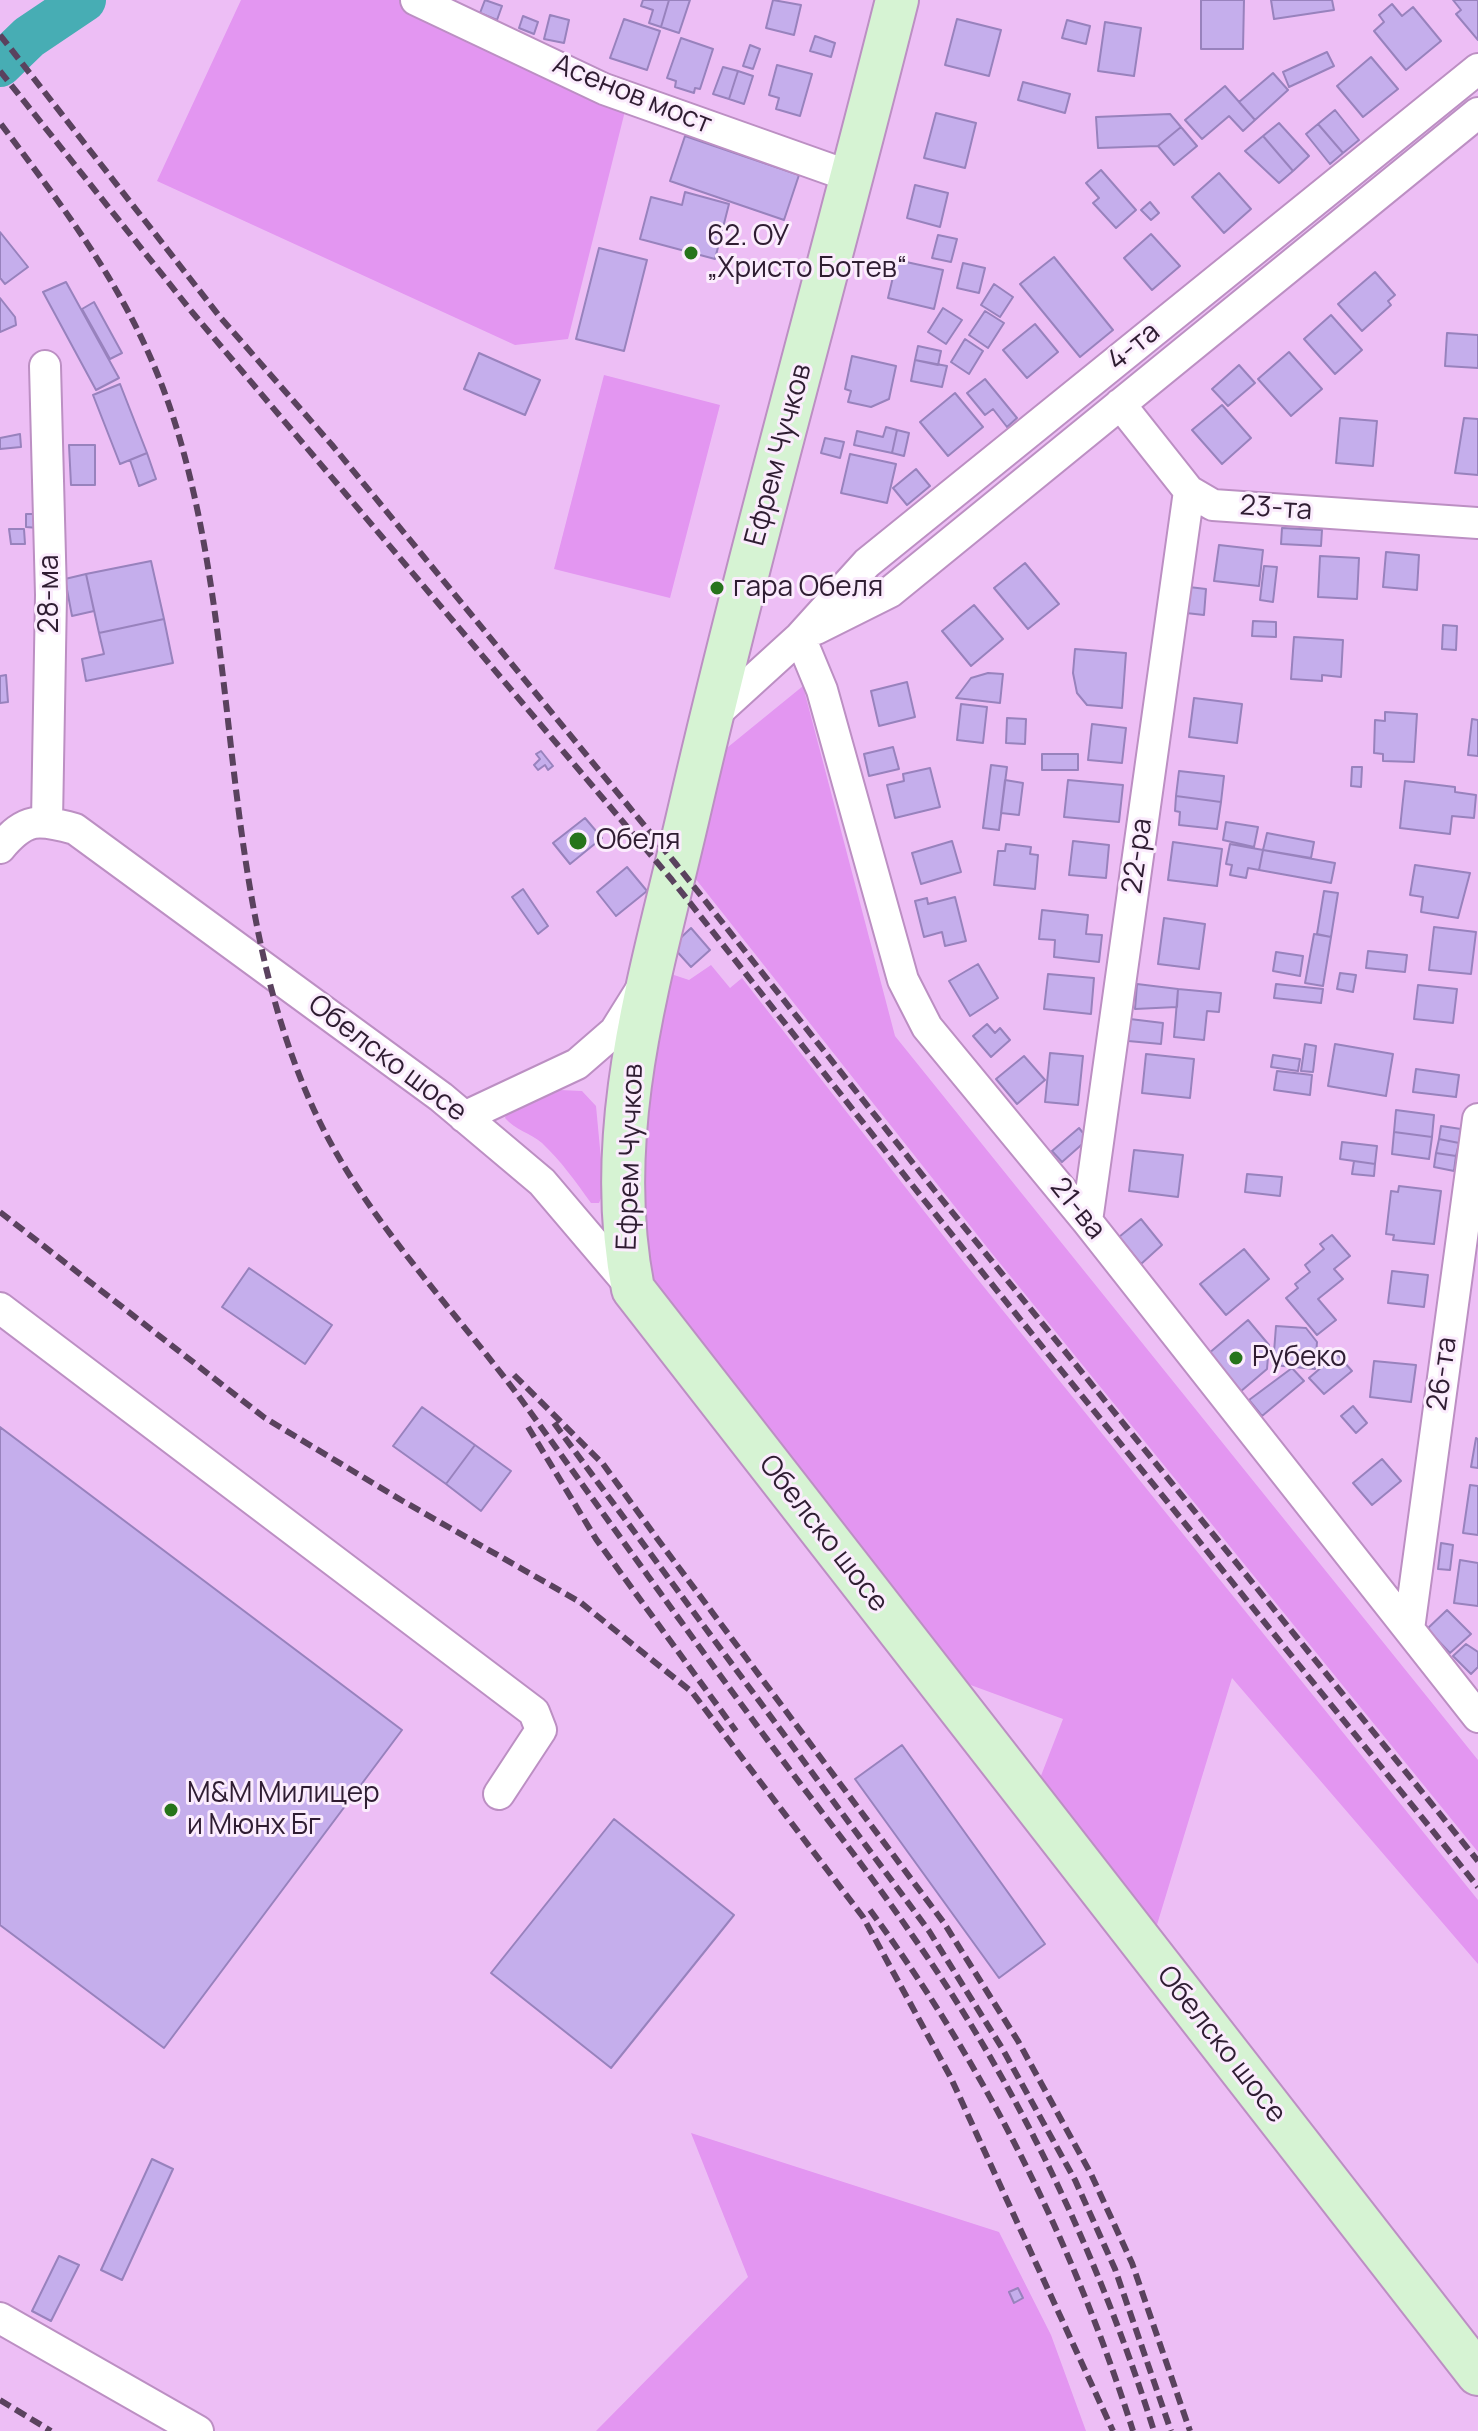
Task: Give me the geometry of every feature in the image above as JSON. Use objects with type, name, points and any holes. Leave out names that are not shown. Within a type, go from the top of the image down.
[{"type":"street","name":"Асенов мост","points":[[416,0],[604,89],[852,177]]},
{"type":"street","name":"Ефрем Чучков","points":[[633,1289],[623,1242],[628,1081],[646,981],[897,0]]},
{"type":"street","name":"4-та","points":[[711,718],[800,637],[867,563],[1478,69]]},
{"type":"street","name":"4-та","points":[[800,637],[890,592],[1478,113]]},
{"type":"street","name":"28-ма","points":[[45,366],[51,595],[47,821]]},
{"type":"street","name":"23-та","points":[[1120,404],[1189,491],[1213,505],[1478,523]]},
{"type":"street","name":"22-ра","points":[[1087,1221],[1189,491]]},
{"type":"street","name":"21-ва","points":[[800,637],[822,690],[903,980],[927,1027],[1087,1221],[1478,1717]]},
{"type":"street","points":[[0,848],[18,827],[47,821]]},
{"type":"street","name":"Обелско шосе","points":[[47,821],[75,829],[441,1097],[542,1182],[633,1289],[1478,2374]]},
{"type":"street","points":[[464,1117],[577,1064],[615,1031],[646,981]]},
{"type":"street","name":"26-та","points":[[1409,1629],[1478,1119]]},
{"type":"street","points":[[0,1308],[534,1712],[541,1730],[499,1794]]},
{"type":"street","points":[[0,2318],[198,2431]]},
{"type":"shaded area","points":[[241,0],[403,0],[627,103],[568,339],[515,345],[157,181]]},
{"type":"shaded area","points":[[604,375],[720,405],[670,598],[554,569]]},
{"type":"shaded area","points":[[803,686],[895,1036],[1478,1760],[1478,1852],[990,1251],[691,873],[717,756]]},
{"type":"shaded area","points":[[711,965],[730,988],[742,978],[963,1261],[1478,1900],[1478,1964],[1232,1678],[1156,1928],[1037,1786],[1063,1719],[957,1680],[646,1278],[634,1230],[665,972],[689,980]]},
{"type":"shaded area","points":[[560,1090],[582,1091],[596,1106],[604,1191],[599,1203],[591,1203],[542,1143],[505,1118],[508,1109]]},
{"type":"shaded area","points":[[691,2133],[999,2232],[1051,2335],[1086,2431],[596,2431],[748,2277]]},
{"type":"building","points":[[485,0],[502,6],[497,20],[480,13]]},
{"type":"building","points":[[643,0],[669,0],[661,27],[649,23],[653,10],[641,6]]},
{"type":"building","points":[[669,0],[690,0],[679,33],[661,27]]},
{"type":"building","points":[[773,0],[801,5],[794,35],[766,28]]},
{"type":"building","points":[[1201,0],[1244,0],[1243,49],[1201,49]]},
{"type":"building","points":[[1271,0],[1332,0],[1334,10],[1274,19]]},
{"type":"building","points":[[1453,0],[1478,0],[1478,40],[1456,14],[1461,10]]},
{"type":"building","points":[[1392,4],[1402,16],[1413,7],[1441,41],[1406,70],[1374,31],[1384,22],[1379,15]]},
{"type":"building","points":[[550,15],[569,20],[564,43],[544,39]]},
{"type":"building","points":[[523,16],[538,22],[534,34],[519,28]]},
{"type":"building","points":[[624,19],[660,31],[647,70],[610,58]]},
{"type":"building","points":[[957,19],[1001,30],[989,76],[945,65]]},
{"type":"building","points":[[1067,20],[1090,26],[1086,44],[1062,38]]},
{"type":"building","points":[[1105,22],[1141,28],[1134,76],[1098,71]]},
{"type":"building","points":[[815,36],[835,43],[831,57],[810,51]]},
{"type":"building","points":[[681,38],[713,49],[700,89],[695,88],[694,93],[675,87],[676,81],[667,78]]},
{"type":"building","points":[[750,45],[760,49],[753,69],[743,66]]},
{"type":"building","points":[[1327,52],[1334,66],[1289,87],[1283,72]]},
{"type":"building","points":[[1371,57],[1398,89],[1363,117],[1337,86]]},
{"type":"building","points":[[777,65],[812,74],[800,116],[776,109],[779,98],[769,95]]},
{"type":"building","points":[[723,67],[738,71],[729,99],[713,94]]},
{"type":"building","points":[[738,71],[753,76],[744,104],[729,99]]},
{"type":"building","points":[[1273,73],[1288,90],[1255,120],[1239,102]]},
{"type":"building","points":[[1023,82],[1070,94],[1065,113],[1018,100]]},
{"type":"building","points":[[1225,86],[1255,120],[1243,131],[1229,116],[1202,139],[1185,120]]},
{"type":"building","points":[[1335,110],[1359,140],[1343,153],[1318,124]]},
{"type":"building","points":[[936,113],[976,123],[965,168],[924,158]]},
{"type":"building","points":[[1170,114],[1181,127],[1158,146],[1098,148],[1096,117]]},
{"type":"building","points":[[1279,123],[1309,156],[1293,171],[1263,136]]},
{"type":"building","points":[[1318,124],[1343,153],[1330,164],[1306,134]]},
{"type":"building","points":[[1181,127],[1197,146],[1174,165],[1158,146]]},
{"type":"building","points":[[685,136],[799,175],[784,220],[670,181]]},
{"type":"building","points":[[1263,136],[1293,171],[1279,183],[1245,151]]},
{"type":"building","points":[[1101,170],[1136,210],[1116,228],[1093,203],[1099,198],[1086,183]]},
{"type":"building","points":[[1219,173],[1251,209],[1224,233],[1192,197]]},
{"type":"building","points":[[915,185],[948,193],[940,227],[907,218]]},
{"type":"building","points":[[685,192],[729,204],[715,259],[640,239],[651,197],[682,205]]},
{"type":"building","points":[[1150,202],[1159,213],[1151,220],[1141,210]]},
{"type":"building","points":[[0,232],[28,267],[5,284],[0,278]]},
{"type":"building","points":[[1151,234],[1180,266],[1152,290],[1124,258]]},
{"type":"building","points":[[938,235],[957,239],[951,262],[932,258]]},
{"type":"building","points":[[599,248],[647,260],[624,351],[576,339]]},
{"type":"building","points":[[1054,257],[1113,330],[1080,357],[1020,284]]},
{"type":"building","points":[[897,260],[943,270],[934,309],[888,298]]},
{"type":"building","points":[[963,263],[985,268],[979,293],[957,288]]},
{"type":"building","points":[[1375,272],[1395,295],[1388,301],[1391,305],[1362,331],[1338,304]]},
{"type":"building","points":[[66,282],[119,378],[96,390],[43,292]]},
{"type":"building","points":[[994,284],[1013,297],[1000,317],[981,305]]},
{"type":"building","points":[[0,298],[15,317],[16,325],[0,332]]},
{"type":"building","points":[[94,302],[122,353],[110,359],[82,309]]},
{"type":"building","points":[[943,308],[962,320],[946,344],[928,332]]},
{"type":"building","points":[[985,311],[1004,323],[988,348],[969,335]]},
{"type":"building","points":[[1331,315],[1362,350],[1335,374],[1304,339]]},
{"type":"building","points":[[1035,324],[1058,352],[1027,378],[1003,350]]},
{"type":"building","points":[[1447,333],[1478,335],[1478,368],[1445,366]]},
{"type":"building","points":[[965,339],[983,351],[969,374],[951,362]]},
{"type":"building","points":[[918,346],[941,351],[938,365],[915,360]]},
{"type":"building","points":[[1289,352],[1322,389],[1291,416],[1258,379]]},
{"type":"building","points":[[479,353],[540,380],[525,415],[464,389]]},
{"type":"building","points":[[852,356],[896,366],[889,399],[871,407],[848,402],[851,391],[845,389]]},
{"type":"building","points":[[915,360],[947,366],[942,387],[911,381]]},
{"type":"building","points":[[1239,365],[1255,383],[1228,406],[1212,389]]},
{"type":"building","points":[[985,379],[1017,418],[1007,427],[993,409],[985,415],[967,393]]},
{"type":"building","points":[[120,384],[147,453],[120,464],[93,395]]},
{"type":"building","points":[[955,393],[983,427],[948,456],[920,422]]},
{"type":"building","points":[[1222,405],[1251,438],[1222,464],[1192,430]]},
{"type":"building","points":[[1340,418],[1377,421],[1373,466],[1336,463]]},
{"type":"building","points":[[1464,418],[1478,419],[1478,475],[1455,473]]},
{"type":"building","points":[[886,427],[897,430],[892,453],[854,445],[857,431],[883,437]]},
{"type":"building","points":[[897,430],[909,433],[904,456],[892,453]]},
{"type":"building","points":[[20,434],[21,447],[0,449],[0,438]]},
{"type":"building","points":[[825,438],[844,442],[840,458],[821,453]]},
{"type":"building","points":[[69,445],[95,445],[95,485],[71,485]]},
{"type":"building","points":[[147,453],[156,479],[139,486],[130,460]]},
{"type":"building","points":[[850,454],[896,464],[887,503],[841,493]]},
{"type":"building","points":[[916,469],[930,486],[907,505],[893,488]]},
{"type":"building","points":[[26,514],[38,514],[38,528],[26,527]]},
{"type":"building","points":[[1282,528],[1322,530],[1321,546],[1281,544]]},
{"type":"building","points":[[9,529],[24,529],[25,544],[11,544]]},
{"type":"building","points":[[1219,545],[1263,550],[1259,586],[1214,581]]},
{"type":"building","points":[[1386,552],[1419,555],[1417,590],[1383,587]]},
{"type":"building","points":[[1320,556],[1359,558],[1357,599],[1318,597]]},
{"type":"building","points":[[151,561],[164,619],[99,633],[86,574]]},
{"type":"building","points":[[1025,563],[1059,604],[1028,629],[994,588]]},
{"type":"building","points":[[1264,566],[1277,567],[1273,602],[1260,600]]},
{"type":"building","points":[[86,574],[94,611],[72,616],[65,579]]},
{"type":"building","points":[[1189,587],[1206,589],[1204,615],[1186,613]]},
{"type":"building","points":[[974,605],[1003,639],[971,666],[942,631]]},
{"type":"building","points":[[164,619],[173,663],[86,681],[82,659],[104,654],[99,633]]},
{"type":"building","points":[[1253,621],[1276,622],[1276,637],[1252,636]]},
{"type":"building","points":[[1443,625],[1457,626],[1456,650],[1442,649]]},
{"type":"building","points":[[1294,637],[1343,640],[1341,677],[1322,675],[1322,681],[1291,679]]},
{"type":"building","points":[[1075,649],[1126,653],[1122,708],[1087,705],[1077,693],[1073,673]]},
{"type":"building","points":[[988,673],[1003,674],[1000,703],[956,698],[971,678]]},
{"type":"building","points":[[6,675],[8,702],[0,703],[0,676]]},
{"type":"building","points":[[907,682],[915,717],[879,726],[871,691]]},
{"type":"building","points":[[1194,698],[1242,704],[1237,743],[1189,737]]},
{"type":"building","points":[[961,704],[987,707],[983,743],[957,740]]},
{"type":"building","points":[[1385,712],[1417,714],[1414,762],[1383,761],[1383,754],[1374,753],[1375,720],[1385,721]]},
{"type":"building","points":[[1007,718],[1026,719],[1025,744],[1006,743]]},
{"type":"building","points":[[1472,719],[1478,720],[1478,756],[1468,755]]},
{"type":"building","points":[[1092,724],[1126,728],[1122,763],[1088,760]]},
{"type":"building","points":[[893,747],[899,769],[869,776],[864,754]]},
{"type":"building","points":[[541,751],[553,766],[548,770],[545,765],[538,770],[534,765],[540,759],[536,754]]},
{"type":"building","points":[[1042,754],[1078,754],[1078,770],[1042,770]]},
{"type":"building","points":[[991,765],[1007,767],[999,830],[983,828]]},
{"type":"building","points":[[1352,767],[1362,767],[1361,787],[1351,786]]},
{"type":"building","points":[[930,768],[940,807],[895,818],[887,785],[904,781],[903,774]]},
{"type":"building","points":[[1179,771],[1224,776],[1221,802],[1176,796]]},
{"type":"building","points":[[1005,780],[1023,783],[1019,815],[1001,813]]},
{"type":"building","points":[[1068,780],[1123,785],[1119,822],[1064,817]]},
{"type":"building","points":[[1405,781],[1455,787],[1455,792],[1476,795],[1474,818],[1452,816],[1450,834],[1400,828]]},
{"type":"building","points":[[1176,796],[1221,802],[1217,829],[1179,825],[1180,812],[1175,811]]},
{"type":"building","points":[[585,818],[602,838],[570,864],[553,843]]},
{"type":"building","points":[[1226,822],[1258,827],[1254,847],[1223,840]]},
{"type":"building","points":[[1267,833],[1314,842],[1311,858],[1263,850]]},
{"type":"building","points":[[952,841],[961,872],[921,884],[912,853]]},
{"type":"building","points":[[1073,841],[1109,845],[1106,878],[1069,875]]},
{"type":"building","points":[[1173,842],[1222,849],[1217,886],[1168,880]]},
{"type":"building","points":[[1006,844],[1031,847],[1030,854],[1038,855],[1035,889],[994,885],[998,851],[1005,851]]},
{"type":"building","points":[[1230,844],[1263,850],[1259,870],[1248,868],[1246,878],[1230,875],[1232,865],[1226,864]]},
{"type":"building","points":[[1263,850],[1335,863],[1331,883],[1259,870]]},
{"type":"building","points":[[1415,865],[1470,873],[1458,918],[1421,912],[1423,897],[1410,895]]},
{"type":"building","points":[[627,867],[647,891],[616,916],[597,892]]},
{"type":"building","points":[[523,889],[548,926],[538,934],[512,897]]},
{"type":"building","points":[[1324,891],[1338,893],[1331,937],[1317,934]]},
{"type":"building","points":[[955,897],[966,941],[945,946],[942,932],[924,937],[915,901],[927,898],[928,904]]},
{"type":"building","points":[[1042,910],[1088,915],[1086,934],[1102,935],[1099,962],[1054,957],[1055,940],[1039,939]]},
{"type":"building","points":[[1164,918],[1205,924],[1199,969],[1158,964]]},
{"type":"building","points":[[1434,927],[1476,932],[1471,974],[1429,970]]},
{"type":"building","points":[[691,928],[710,950],[691,967],[672,946]]},
{"type":"building","points":[[1314,934],[1331,937],[1323,986],[1305,983]]},
{"type":"building","points":[[1368,951],[1407,955],[1405,972],[1366,968]]},
{"type":"building","points":[[1276,952],[1303,956],[1300,976],[1273,971]]},
{"type":"building","points":[[978,964],[998,998],[970,1016],[949,981]]},
{"type":"building","points":[[1340,973],[1356,975],[1353,992],[1337,989]]},
{"type":"building","points":[[1048,974],[1094,978],[1091,1014],[1044,1009]]},
{"type":"building","points":[[1137,984],[1178,989],[1177,1007],[1135,1009]]},
{"type":"building","points":[[1276,984],[1323,989],[1321,1003],[1274,998]]},
{"type":"building","points":[[1418,985],[1457,989],[1453,1023],[1414,1019]]},
{"type":"building","points":[[1178,989],[1221,993],[1219,1012],[1207,1011],[1204,1040],[1174,1037]]},
{"type":"building","points":[[1130,1019],[1163,1023],[1161,1044],[1128,1041]]},
{"type":"building","points":[[987,1024],[995,1033],[1000,1028],[1010,1040],[991,1057],[973,1036]]},
{"type":"building","points":[[1305,1044],[1316,1046],[1313,1072],[1301,1071]]},
{"type":"building","points":[[1335,1044],[1393,1054],[1386,1096],[1328,1086]]},
{"type":"building","points":[[1050,1053],[1083,1056],[1078,1105],[1045,1102]]},
{"type":"building","points":[[1146,1054],[1194,1059],[1190,1098],[1142,1093]]},
{"type":"building","points":[[1273,1055],[1300,1059],[1298,1071],[1271,1067]]},
{"type":"building","points":[[1024,1056],[1045,1080],[1017,1104],[996,1079]]},
{"type":"building","points":[[1416,1069],[1459,1075],[1456,1097],[1413,1092]]},
{"type":"building","points":[[1277,1071],[1312,1075],[1310,1095],[1274,1090]]},
{"type":"building","points":[[1396,1110],[1434,1115],[1432,1137],[1394,1132]]},
{"type":"building","points":[[1441,1126],[1461,1129],[1459,1143],[1439,1139]]},
{"type":"building","points":[[1079,1128],[1088,1139],[1062,1162],[1052,1151]]},
{"type":"building","points":[[1394,1132],[1432,1137],[1429,1159],[1392,1154]]},
{"type":"building","points":[[1439,1139],[1459,1143],[1456,1156],[1436,1153]]},
{"type":"building","points":[[1342,1142],[1377,1146],[1375,1164],[1340,1159]]},
{"type":"building","points":[[1134,1150],[1183,1155],[1178,1197],[1129,1191]]},
{"type":"building","points":[[1436,1153],[1456,1156],[1454,1171],[1434,1167]]},
{"type":"building","points":[[1354,1161],[1375,1164],[1374,1176],[1352,1174]]},
{"type":"building","points":[[1247,1174],[1282,1177],[1280,1196],[1245,1192]]},
{"type":"building","points":[[1399,1186],[1441,1191],[1434,1244],[1393,1240],[1394,1235],[1386,1234],[1391,1191],[1398,1192]]},
{"type":"building","points":[[1141,1219],[1162,1245],[1141,1264],[1119,1237]]},
{"type":"building","points":[[1332,1235],[1350,1256],[1334,1269],[1343,1279],[1318,1299],[1336,1320],[1317,1335],[1286,1298],[1298,1288],[1295,1284],[1310,1272],[1305,1265],[1324,1249],[1320,1244]]},
{"type":"building","points":[[1244,1249],[1269,1279],[1226,1315],[1200,1284]]},
{"type":"building","points":[[249,1268],[332,1325],[305,1364],[222,1307]]},
{"type":"building","points":[[1392,1271],[1428,1275],[1424,1307],[1388,1303]]},
{"type":"building","points":[[1248,1320],[1269,1345],[1267,1369],[1240,1392],[1208,1354]]},
{"type":"building","points":[[1276,1326],[1306,1328],[1317,1342],[1315,1369],[1273,1365]]},
{"type":"building","points":[[1337,1354],[1352,1371],[1324,1394],[1309,1378]]},
{"type":"building","points":[[1374,1361],[1416,1365],[1411,1402],[1370,1397]]},
{"type":"building","points":[[1292,1368],[1304,1381],[1262,1416],[1249,1400]]},
{"type":"building","points":[[1353,1406],[1367,1423],[1356,1433],[1341,1416]]},
{"type":"building","points":[[422,1407],[475,1445],[446,1484],[393,1446]]},
{"type":"building","name":"М&M Mилицер и Мюнх Бг","points":[[0,1427],[402,1730],[164,2048],[0,1925]]},
{"type":"building","points":[[1478,1439],[1478,1468],[1471,1467]]},
{"type":"building","points":[[475,1445],[511,1471],[481,1511],[446,1484]]},
{"type":"building","points":[[1382,1459],[1401,1481],[1372,1505],[1353,1483]]},
{"type":"building","points":[[1470,1485],[1478,1486],[1478,1535],[1463,1533]]},
{"type":"building","points":[[1441,1543],[1453,1545],[1450,1570],[1438,1569]]},
{"type":"building","points":[[1460,1560],[1478,1563],[1478,1606],[1454,1603]]},
{"type":"building","points":[[1447,1610],[1471,1634],[1450,1653],[1427,1629]]},
{"type":"building","points":[[1466,1644],[1478,1652],[1478,1667],[1471,1674],[1453,1656]]},
{"type":"building","points":[[902,1745],[1045,1944],[999,1978],[855,1779]]},
{"type":"building","points":[[614,1819],[734,1915],[611,2068],[491,1973]]},
{"type":"building","points":[[152,2159],[173,2169],[122,2280],[101,2270]]},
{"type":"building","points":[[59,2256],[79,2265],[51,2321],[32,2311]]},
{"type":"building","points":[[1018,2288],[1023,2298],[1014,2303],[1009,2292]]},
{"type":"waterway","points":[[0,65],[29,37],[84,0]]},
{"type":"railway","points":[[0,35],[220,317],[332,445],[676,864],[935,1191],[1478,1861]]},
{"type":"railway","points":[[0,71],[192,312],[672,880],[924,1200],[1478,1887]]},
{"type":"railway","points":[[1,124],[107,274],[129,312],[166,396],[181,443],[200,525],[214,607],[245,859],[260,941],[281,1022],[310,1101],[331,1144],[383,1224],[531,1413],[892,1907],[951,1993],[1021,2112],[1081,2236],[1108,2300],[1154,2431]]},
{"type":"railway","points":[[0,1212],[265,1418],[580,1602],[692,1692],[863,1917],[950,2076],[1113,2431]]},
{"type":"railway","points":[[514,1375],[603,1464],[944,1923],[1018,2041],[1091,2174],[1132,2263],[1190,2431]]},
{"type":"railway","points":[[554,1423],[929,1931],[1002,2048],[1075,2180],[1115,2269],[1171,2431]]},
{"type":"railway","points":[[528,1427],[596,1539],[736,1731]]},
{"type":"railway","points":[[870,1910],[952,2032],[1023,2160],[1083,2293],[1133,2431]]},
{"type":"railway","points":[[0,2400],[51,2431]]},
{"type":"place","name":"62. ОУ „Христо Ботев“","points":[[691,253]]},
{"type":"place","name":"гара Обеля","points":[[717,588]]},
{"type":"place","name":"Обеля","points":[[578,841]]},
{"type":"place","name":"Рубеко","points":[[1236,1358]]},
{"type":"place","name":"М&M Mилицер и Мюнх Бг","points":[[171,1810]]}]
